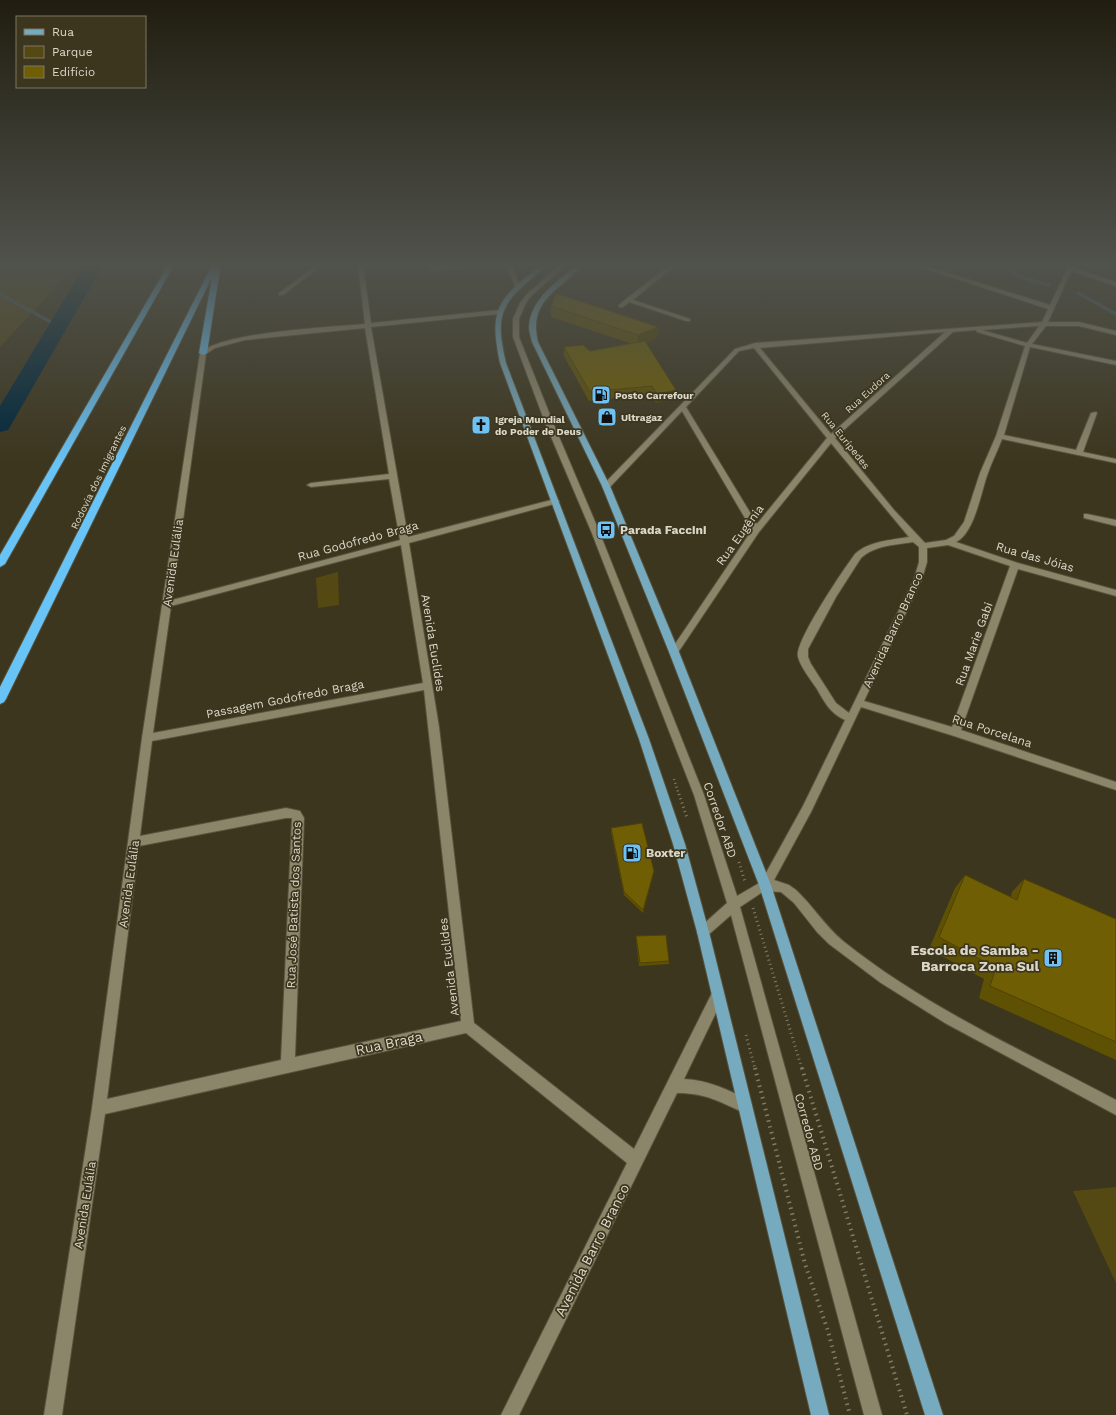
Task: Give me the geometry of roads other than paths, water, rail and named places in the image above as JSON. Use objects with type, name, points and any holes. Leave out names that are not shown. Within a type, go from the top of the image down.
[{"type":"highway","points":[[0,564],[133,331]]},
{"type":"highway","name":"Rodovia dos Imigrantes","points":[[0,699],[183,331]]},
{"type":"highway","points":[[203,353],[206,331]]},
{"type":"main road","points":[[496,331],[497,342],[502,363],[644,740],[679,844],[703,932],[820,1415]]},
{"type":"main road","points":[[533,331],[535,342],[606,486],[674,652],[765,885],[934,1415]]},
{"type":"street","points":[[203,353],[213,347],[245,338],[316,331]]},
{"type":"street","name":"Avenida Euclides","points":[[369,331],[428,686],[468,1026]]},
{"type":"street","name":"Corredor ABD","points":[[516,331],[516,336],[550,425],[595,531],[699,795],[734,905],[873,1415]]},
{"type":"street","points":[[606,486],[737,350],[756,345],[938,331]]},
{"type":"street","name":"Rua Eudora","points":[[832,438],[950,331]]},
{"type":"street","points":[[981,331],[1028,345],[1116,363]]},
{"type":"street","points":[[923,546],[948,542],[961,533],[968,522],[984,473],[1000,436],[1028,345],[1039,331]]},
{"type":"street","name":"Rua Eurípedes","points":[[756,345],[891,512],[923,546]]},
{"type":"street","name":"Avenida Eulália","points":[[52,1415],[99,1108],[135,842],[147,738],[168,604],[203,353]]},
{"type":"street","points":[[682,406],[756,530]]},
{"type":"street","points":[[1079,453],[1094,413]]},
{"type":"street","points":[[1000,436],[1116,461]]},
{"type":"street","name":"Rua Eugênia","points":[[674,652],[756,530],[832,438]]},
{"type":"street","points":[[311,485],[393,476]]},
{"type":"street","name":"Rua Godofredo Braga","points":[[168,604],[555,501]]},
{"type":"street","points":[[1087,516],[1116,523]]},
{"type":"street","points":[[851,718],[840,713],[832,706],[807,665],[803,657],[803,649],[840,582],[860,554],[873,548],[915,539]]},
{"type":"street","name":"Rua das Jóias","points":[[948,542],[1015,565],[1116,593]]},
{"type":"street","name":"Avenida Barro Branco","points":[[765,885],[798,828],[918,579],[923,562],[923,546]]},
{"type":"street","name":"Rua Marie Gabi","points":[[955,732],[1015,565]]},
{"type":"street","name":"Passagem Godofredo Braga","points":[[147,738],[428,686]]},
{"type":"street","name":"Rua Porcelana","points":[[859,703],[955,732],[1116,786]]},
{"type":"street","name":"Rua José Batista dos Santos","points":[[135,842],[286,813],[296,814],[298,818],[288,1064]]},
{"type":"street","points":[[703,932],[734,905],[765,885],[779,886],[788,890],[795,896],[827,934],[855,957],[912,997],[987,1041],[1068,1081],[1116,1108]]},
{"type":"street","name":"Avenida Barro Branco","points":[[510,1415],[718,996]]},
{"type":"street","points":[[468,1026],[637,1161]]},
{"type":"street","name":"Rua Braga","points":[[99,1108],[288,1064],[468,1026]]},
{"type":"street","points":[[674,1086],[695,1086],[713,1091],[745,1106]]},
{"type":"waterway","points":[[0,425],[55,331]]},
{"type":"place","name":"Posto Carrefour","points":[[601,395]]},
{"type":"place","name":"Ultragaz","points":[[607,417]]},
{"type":"place","name":"Igreja Mundial do Poder de Deus","points":[[481,425]]},
{"type":"place","name":"Parada Faccini","points":[[606,530]]},
{"type":"place","name":"Boxter","points":[[632,853]]},
{"type":"place","name":"Escola de Samba - Barroca Zona Sul","points":[[1053,958]]}]
